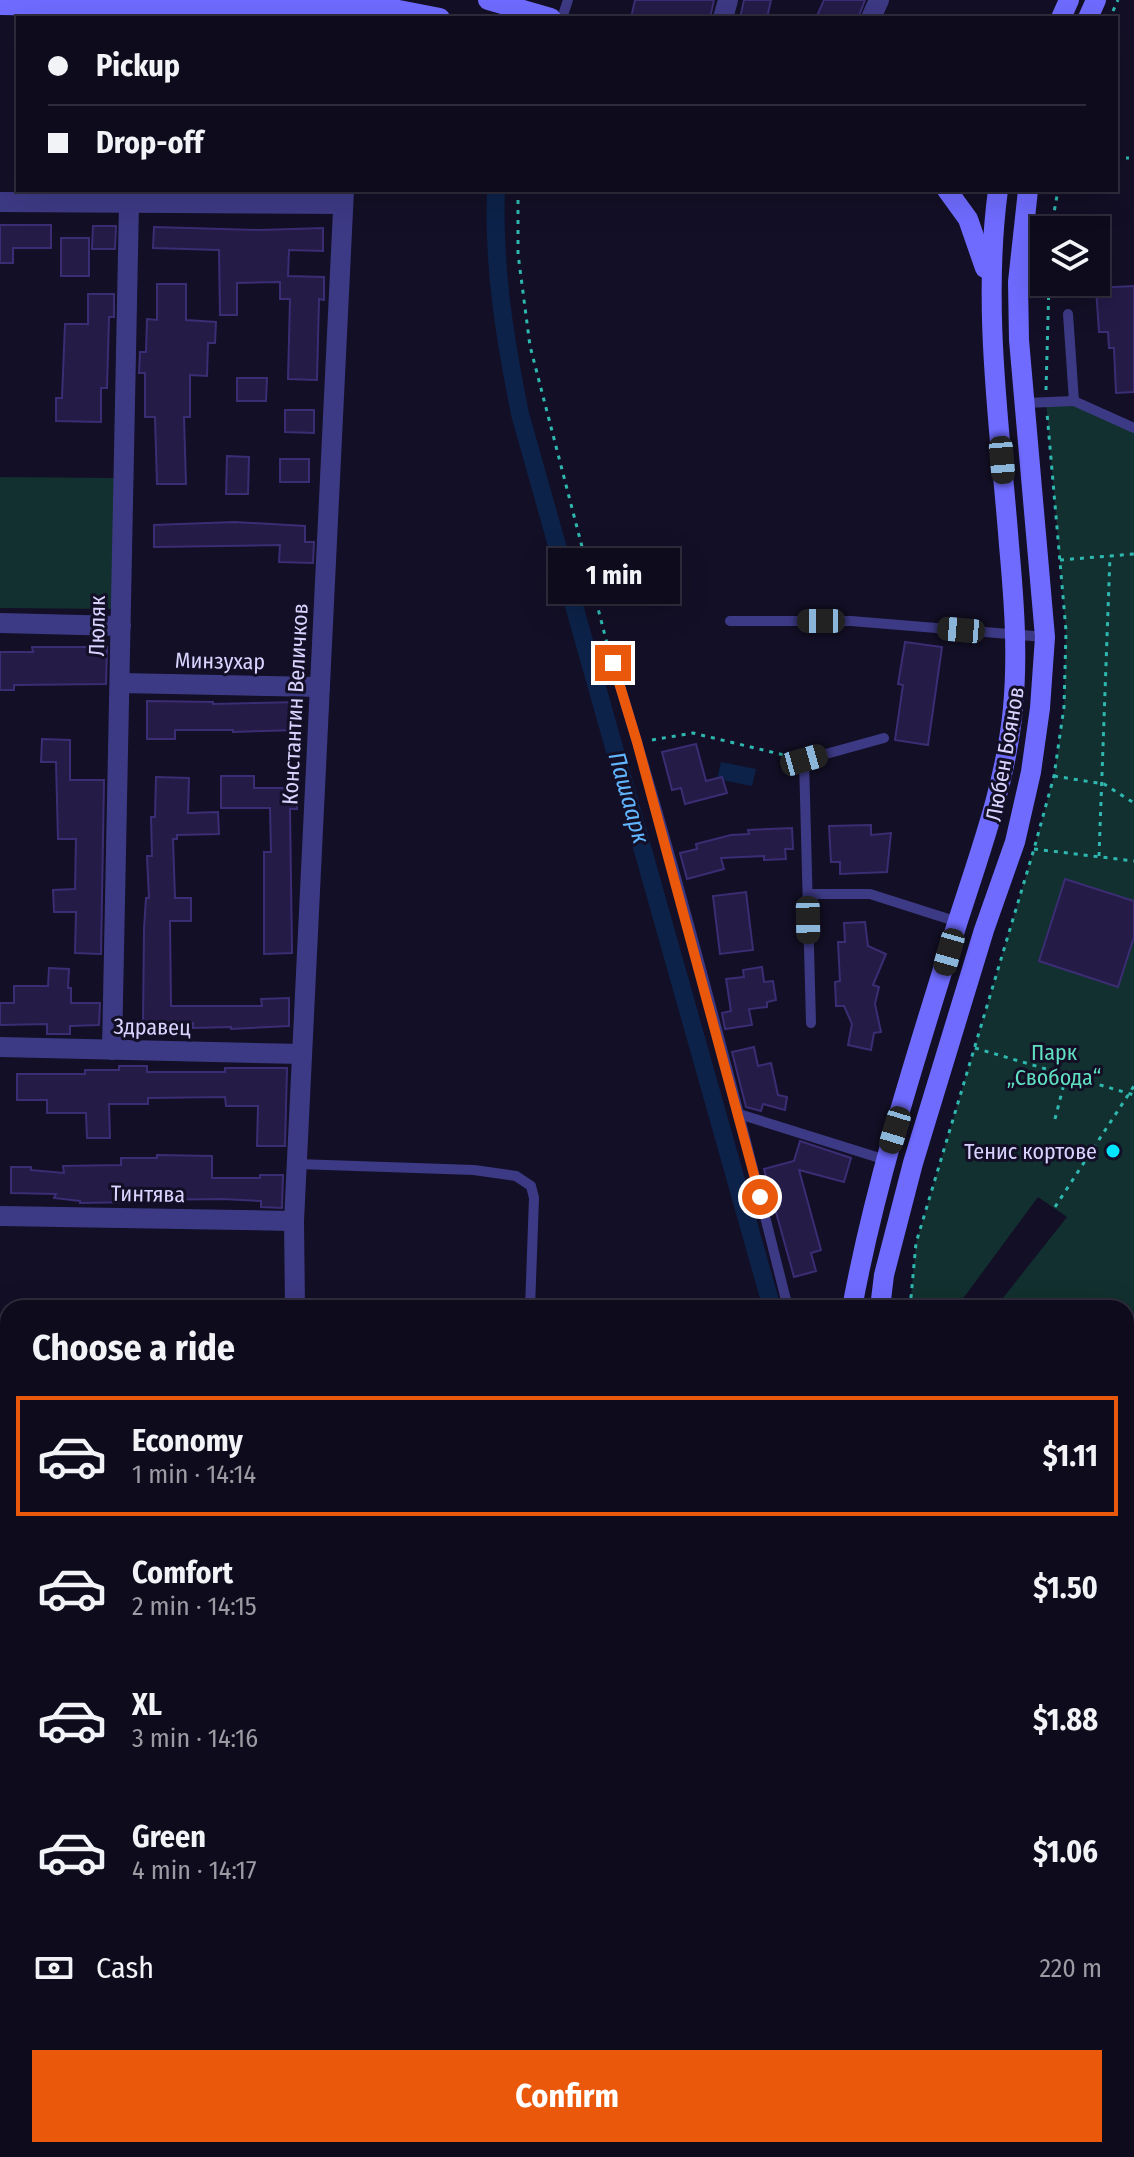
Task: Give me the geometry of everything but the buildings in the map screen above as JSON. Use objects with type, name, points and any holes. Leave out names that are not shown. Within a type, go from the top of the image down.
[{"type":"street","points":[[0,5],[264,9],[383,7],[430,16]]},
{"type":"street","points":[[503,6],[543,16]]},
{"type":"street","points":[[948,192],[968,219],[990,283]]},
{"type":"street","name":"Любен Боянов","points":[[854,1300],[886,1160],[987,836],[1004,769],[1013,709],[1017,634],[990,283],[998,192]]},
{"type":"street","name":"Любен Боянов","points":[[881,1300],[884,1275],[913,1163],[984,930],[1015,842],[1031,772],[1040,708],[1045,637],[1018,282],[1027,194]]},
{"type":"street","points":[[0,202],[129,203],[344,197]]},
{"type":"street","name":"Константин Величков","points":[[295,1300],[294,1221],[344,197]]},
{"type":"street","name":"Люляк","points":[[112,1050],[129,203]]},
{"type":"street","points":[[0,623],[121,626]]},
{"type":"street","name":"Минзухар","points":[[120,683],[320,687]]},
{"type":"street","points":[[958,922],[984,930]]},
{"type":"street","name":"Здравец","points":[[0,1047],[302,1054]]},
{"type":"street","name":"Тинтява","points":[[0,1216],[294,1221]]},
{"type":"lane","points":[[1068,314],[1074,401]]},
{"type":"lane","points":[[1025,403],[1074,401],[1134,428]]},
{"type":"lane","points":[[730,621],[851,621],[1045,637]]},
{"type":"lane","points":[[613,663],[739,1114],[786,1300]]},
{"type":"lane","points":[[811,1023],[804,760],[884,738]]},
{"type":"lane","points":[[808,894],[870,894],[958,922]]},
{"type":"lane","points":[[739,1114],[886,1160]]},
{"type":"lane","points":[[297,1164],[474,1170],[516,1176],[531,1186],[534,1198],[530,1300]]},
{"type":"path","points":[[1118,158],[1129,158]]},
{"type":"path","points":[[518,192],[518,254],[530,346],[613,663]]},
{"type":"path","points":[[1053,216],[1058,192]]},
{"type":"path","points":[[1060,560],[1134,554]]},
{"type":"path","points":[[1099,856],[1110,556]]},
{"type":"path","points":[[637,742],[693,733],[804,760]]},
{"type":"path","points":[[1054,776],[1102,784],[1134,803]]},
{"type":"path","points":[[1034,849],[1134,861]]},
{"type":"path","points":[[975,1048],[1132,1095]]},
{"type":"path","points":[[1055,1119],[1066,1076]]},
{"type":"path","points":[[1055,1207],[1132,1095],[1134,1086]]},
{"type":"green space","name":"Парк „Свобода“","points":[[1074,401],[1134,428],[1134,901],[1039,961],[1118,986],[1134,937],[1134,1300],[1001,1300],[1067,1217],[1038,1197],[962,1300],[911,1300],[916,1243],[1054,776],[1064,707],[1066,631],[1046,402]]},
{"type":"green space","points":[[0,477],[115,478],[114,609],[0,608]]},
{"type":"water","points":[[721,762],[756,769],[752,786],[717,779]]},
{"type":"waterway","name":"Пашаарк","points":[[496,192],[496,247],[501,303],[520,414],[770,1300]]},
{"type":"place","name":"Тенис кортове","points":[[1113,1151]]},
{"type":"route","points":[[613,663],[760,1197]]}]
